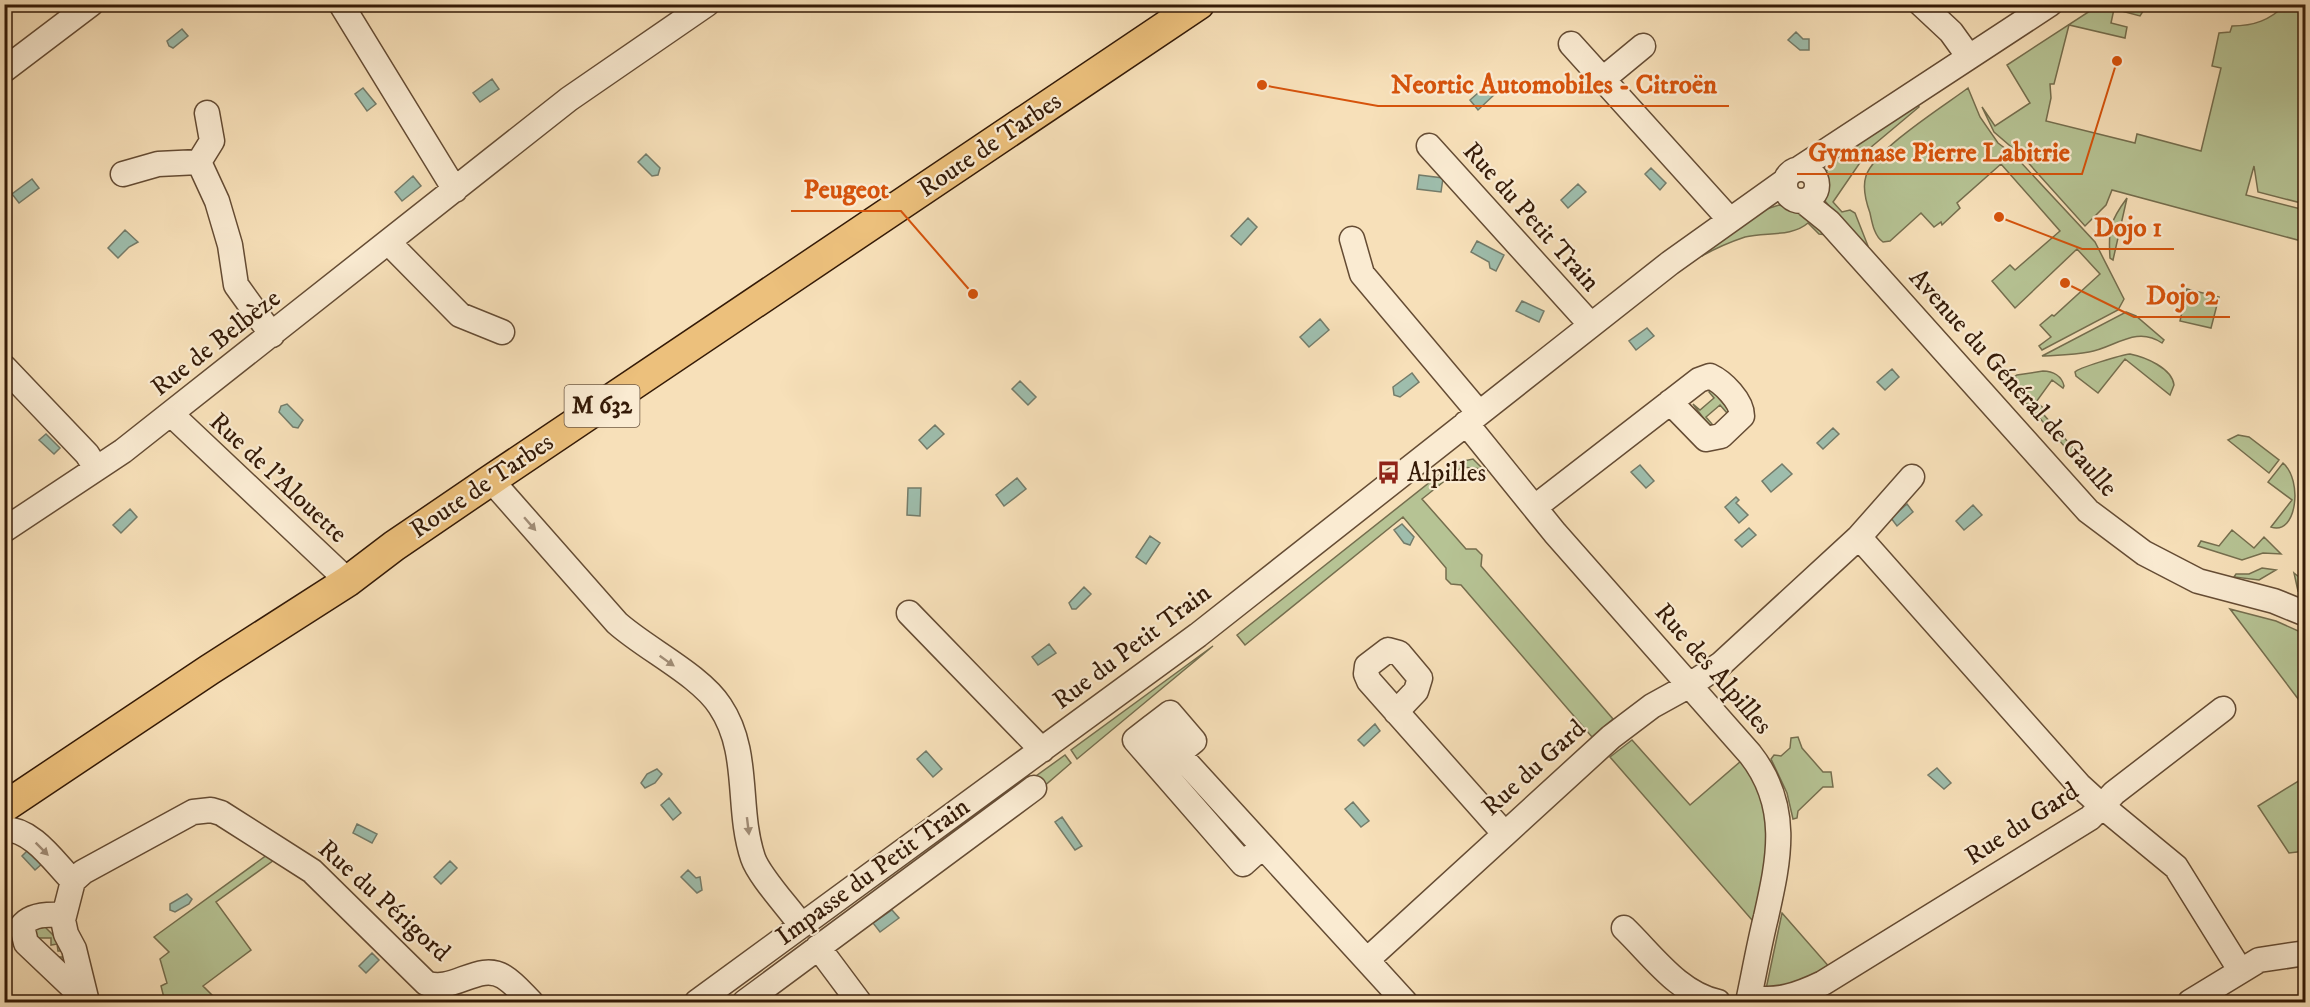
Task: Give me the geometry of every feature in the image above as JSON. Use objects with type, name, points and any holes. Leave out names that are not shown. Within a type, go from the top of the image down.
[{"type":"main road","name":"Route de Tarbes","points":[[4,807],[209,670],[348,581],[394,546],[1199,4]]},
{"type":"street","points":[[4,70],[91,4]]},
{"type":"street","points":[[341,4],[455,190]]},
{"type":"street","name":"Rue de Belbèze","points":[[4,530],[123,451],[569,99],[707,4]]},
{"type":"street","points":[[1921,4],[1951,32],[1969,57]]},
{"type":"street","name":"Rue du Petit Train","points":[[698,1002],[1198,635],[1591,325],[1738,214],[1802,187],[1845,141],[2050,4]]},
{"type":"street","points":[[1571,44],[1738,214]]},
{"type":"street","points":[[1603,79],[1643,46]]},
{"type":"street","points":[[199,162],[212,141],[207,113]]},
{"type":"street","name":"Rue du Petit Train","points":[[1429,146],[1591,325]]},
{"type":"street","points":[[123,174],[158,164],[199,162]]},
{"type":"street","points":[[199,162],[218,201],[230,245],[236,285],[272,335]]},
{"type":"street","name":"Avenue du Général de Gaulle","points":[[1802,187],[1829,222],[2088,511],[2144,553],[2198,580],[2274,601],[2306,614]]},
{"type":"street","name":"Rue des Alpilles","points":[[1352,239],[1362,274],[1472,418],[1534,507],[1755,760],[1769,788],[1776,813],[1780,853],[1748,1000]]},
{"type":"street","points":[[389,243],[460,315],[502,332]]},
{"type":"street","points":[[4,367],[87,454],[96,468]]},
{"type":"street","points":[[1534,507],[1670,402]]},
{"type":"street","name":"Rue de l'Alouette","points":[[171,414],[348,581]]},
{"type":"street","name":"Rue du Gard","points":[[1367,960],[1611,737],[1652,706],[1690,685],[1721,664],[1859,537],[1912,477]]},
{"type":"street","points":[[492,480],[617,623],[639,643],[681,671],[720,705],[737,738],[753,859],[801,925]]},
{"type":"street","name":"Rue du Gard","points":[[1748,1000],[1789,997],[1823,983],[2090,818],[2102,806],[2079,784],[1859,537]]},
{"type":"street","points":[[909,613],[1042,750]]},
{"type":"street","points":[[2223,709],[2114,794],[2102,806],[2176,867],[2240,970]]},
{"type":"street","points":[[1396,712],[1504,833]]},
{"type":"street","points":[[1262,847],[1243,864],[1136,740],[1153,726],[1405,1002]]},
{"type":"street","name":"Impasse du Petit Train","points":[[745,1002],[1034,788]]},
{"type":"street","name":"Rue du Périgord","points":[[73,881],[83,872],[194,812],[214,811],[304,864],[426,983],[442,986],[478,974],[497,974],[505,978],[531,1002]]},
{"type":"street","points":[[4,829],[18,830],[29,836],[73,881],[63,915],[64,930],[74,949],[86,1001]]},
{"type":"street","points":[[63,915],[47,915],[27,920],[22,926],[23,937],[86,1001]]},
{"type":"street","points":[[1624,928],[1683,988],[1703,998],[1718,1002]]},
{"type":"street","points":[[818,947],[859,1002]]},
{"type":"street","points":[[2190,1002],[2259,960],[2306,952]]},
{"type":"green space","points":[[2099,5],[2147,5],[2140,16],[2114,9],[2111,23],[2127,27],[2125,38],[2069,25],[2054,84],[2050,84],[2051,98],[2046,121],[2135,143],[2137,134],[2201,151],[2221,68],[2212,66],[2219,33],[2230,32],[2232,26],[2261,21],[2285,5],[2305,5],[2303,18],[2306,19],[2305,204],[2258,192],[2254,166],[2246,195],[2305,210],[2305,242],[2112,190],[2106,205],[2085,226],[2023,157],[1994,132],[1982,107],[1995,126],[2030,103],[2007,65]]},
{"type":"green space","points":[[1968,88],[1980,117],[1998,143],[2014,155],[2095,242],[2124,299],[2118,310],[2042,350],[2039,346],[2051,337],[2040,325],[2052,315],[2054,316],[2100,274],[2077,249],[2015,308],[1992,281],[2010,265],[2015,270],[2060,231],[2001,164],[1957,203],[1960,208],[1942,225],[1941,222],[1934,227],[1921,213],[1890,241],[1883,242],[1877,236],[1873,225],[1864,185],[1872,165],[1896,141]]},
{"type":"green space","points":[[1916,103],[1919,107],[1870,148],[1833,202],[1842,212],[1850,210],[1855,213],[1868,246],[1865,249],[1825,201],[1825,173],[1836,158]]},
{"type":"green space","points":[[2127,198],[2113,260],[2110,258],[2109,248],[2111,226]]},
{"type":"green space","points":[[1779,205],[1803,211],[1828,235],[1819,234],[1808,223],[1787,232],[1745,237],[1702,256],[1699,252],[1754,213]]},
{"type":"green space","points":[[2187,289],[2219,297],[2211,328],[2180,321]]},
{"type":"green space","points":[[2126,312],[2136,316],[2164,340],[2162,343],[2143,336],[2125,339],[2089,352],[2042,356]]},
{"type":"green space","points":[[2130,354],[2150,361],[2168,373],[2174,385],[2170,395],[2125,359],[2098,393],[2076,376],[2075,372],[2084,368]]},
{"type":"green space","points":[[2043,371],[2056,375],[2064,386],[2063,388],[2052,380],[2036,402],[2046,410],[2044,415],[2076,451],[2072,455],[2007,381],[2017,375]]},
{"type":"green space","points":[[1711,389],[1729,410],[1727,413],[1720,405],[1706,417],[1712,424],[1709,426],[1693,404],[1700,410],[1714,398],[1709,392]]},
{"type":"green space","points":[[2238,435],[2249,437],[2279,460],[2269,473],[2228,440]]},
{"type":"green space","points":[[1473,459],[1483,469],[1462,467],[1422,499],[1466,549],[1476,549],[1482,555],[1481,566],[1613,719],[1592,737],[1461,585],[1451,584],[1446,579],[1446,568],[1403,517],[1245,645],[1237,635],[1454,463]]},
{"type":"green space","points":[[2283,463],[2293,481],[2294,505],[2287,523],[2280,528],[2271,527],[2292,500],[2268,482]]},
{"type":"green space","points":[[2232,530],[2254,548],[2264,537],[2281,554],[2263,553],[2242,560],[2198,546],[2201,541],[2219,546]]},
{"type":"green space","points":[[2262,568],[2276,570],[2259,580],[2234,577],[2236,574],[2249,574]]},
{"type":"green space","points":[[2294,573],[2305,582],[2305,598],[2298,591]]},
{"type":"green space","points":[[2230,609],[2276,621],[2305,634],[2305,708]]},
{"type":"green space","points":[[1213,646],[1077,759],[1071,750]]},
{"type":"green space","points":[[1798,737],[1802,748],[1823,772],[1831,772],[1833,787],[1823,787],[1798,811],[1797,818],[1793,819],[1787,793],[1771,759],[1774,755],[1781,756],[1790,748],[1791,738]]},
{"type":"green space","points":[[1632,740],[1690,805],[1741,761],[1756,780],[1766,807],[1769,857],[1763,890],[1752,920],[1610,757]]},
{"type":"green space","points":[[1065,755],[1071,763],[1043,787],[1036,776]]},
{"type":"green space","points":[[2305,777],[2305,851],[2289,853],[2258,806]]},
{"type":"green space","points":[[267,855],[274,860],[216,902],[251,950],[203,986],[219,1002],[165,1002],[161,986],[167,983],[160,959],[169,952],[154,937]]},
{"type":"green space","points":[[1782,913],[1832,970],[1812,983],[1766,989]]},
{"type":"green space","points":[[44,926],[64,946],[68,961],[64,965],[51,957],[64,957],[64,951],[58,951],[57,944],[51,945],[51,938],[32,938],[32,927]]},
{"type":"shaded area","points":[[182,29],[188,36],[173,48],[169,46],[167,41]]},
{"type":"shaded area","points":[[1796,32],[1803,39],[1809,39],[1809,50],[1800,50],[1788,40]]},
{"type":"shaded area","points":[[492,79],[499,89],[480,102],[473,93]]},
{"type":"shaded area","points":[[1487,85],[1495,94],[1478,110],[1470,100]]},
{"type":"shaded area","points":[[363,88],[376,104],[367,111],[355,94]]},
{"type":"shaded area","points":[[646,154],[660,168],[658,175],[652,176],[638,162]]},
{"type":"shaded area","points":[[1651,168],[1666,183],[1660,190],[1645,174]]},
{"type":"shaded area","points":[[1419,175],[1443,178],[1441,192],[1417,189]]},
{"type":"shaded area","points":[[413,176],[421,186],[402,201],[395,192]]},
{"type":"shaded area","points":[[32,179],[39,188],[19,203],[12,194]]},
{"type":"shaded area","points":[[1578,184],[1586,192],[1568,208],[1561,200]]},
{"type":"shaded area","points":[[1248,218],[1257,227],[1241,245],[1231,236]]},
{"type":"shaded area","points":[[125,230],[138,242],[118,258],[108,248]]},
{"type":"shaded area","points":[[1477,241],[1504,255],[1496,271],[1490,268],[1489,262],[1471,252]]},
{"type":"shaded area","points":[[1522,301],[1544,311],[1539,322],[1516,311]]},
{"type":"shaded area","points":[[1320,319],[1329,330],[1309,347],[1300,337]]},
{"type":"shaded area","points":[[1647,328],[1654,336],[1636,350],[1629,341]]},
{"type":"shaded area","points":[[1892,369],[1899,377],[1885,390],[1877,382]]},
{"type":"shaded area","points":[[1412,373],[1419,382],[1400,397],[1394,395],[1393,387]]},
{"type":"shaded area","points":[[1020,381],[1036,397],[1028,405],[1012,389]]},
{"type":"shaded area","points":[[287,404],[303,420],[298,428],[293,427],[279,412],[281,406]]},
{"type":"shaded area","points":[[935,425],[944,434],[927,449],[919,440]]},
{"type":"shaded area","points":[[1833,428],[1839,434],[1823,449],[1817,443]]},
{"type":"shaded area","points":[[46,434],[60,448],[54,454],[39,440]]},
{"type":"shaded area","points":[[1782,464],[1792,474],[1771,492],[1762,481]]},
{"type":"shaded area","points":[[1640,465],[1654,481],[1646,488],[1631,472]]},
{"type":"shaded area","points":[[1017,478],[1026,489],[1004,506],[996,495]]},
{"type":"shaded area","points":[[908,488],[921,488],[920,516],[907,515]]},
{"type":"shaded area","points":[[1736,497],[1739,500],[1736,503],[1748,515],[1739,523],[1725,507]]},
{"type":"shaded area","points":[[1907,504],[1913,512],[1897,526],[1891,518]]},
{"type":"shaded area","points":[[1973,505],[1982,515],[1964,530],[1956,521]]},
{"type":"shaded area","points":[[130,509],[137,517],[121,533],[113,525]]},
{"type":"shaded area","points":[[1402,524],[1414,537],[1410,545],[1404,543],[1394,530]]},
{"type":"shaded area","points":[[1749,528],[1756,535],[1742,547],[1735,540]]},
{"type":"shaded area","points":[[1150,536],[1160,543],[1146,564],[1136,557]]},
{"type":"shaded area","points":[[1084,587],[1091,594],[1076,609],[1072,609],[1069,603]]},
{"type":"shaded area","points":[[1049,644],[1056,653],[1038,665],[1032,657]]},
{"type":"shaded area","points":[[1375,724],[1380,731],[1364,746],[1358,740]]},
{"type":"shaded area","points":[[926,751],[942,769],[933,777],[917,759]]},
{"type":"shaded area","points":[[1937,768],[1951,783],[1944,789],[1928,775]]},
{"type":"shaded area","points":[[657,769],[662,774],[655,783],[645,788],[641,783],[647,774]]},
{"type":"shaded area","points":[[669,798],[681,813],[673,820],[661,805]]},
{"type":"shaded area","points":[[1353,802],[1369,821],[1361,827],[1345,809]]},
{"type":"shaded area","points":[[1062,817],[1082,846],[1075,850],[1055,822]]},
{"type":"shaded area","points":[[357,824],[377,834],[372,843],[353,833]]},
{"type":"shaded area","points":[[29,849],[43,863],[35,870],[22,856]]},
{"type":"shaded area","points":[[450,861],[457,868],[441,884],[434,877]]},
{"type":"shaded area","points":[[688,870],[696,878],[700,877],[702,890],[697,893],[681,877]]},
{"type":"shaded area","points":[[187,894],[192,899],[189,904],[175,912],[170,910],[170,904]]},
{"type":"shaded area","points":[[892,910],[899,918],[880,932],[873,923]]},
{"type":"shaded area","points":[[372,953],[379,960],[366,973],[359,966]]},
{"type":"place","name":"Gymnase Pierre Labitrie","points":[[2117,61]]},
{"type":"place","name":"Neortic Automobiles - Citroën","points":[[1262,85]]},
{"type":"place","name":"Dojo 1","points":[[1999,217]]},
{"type":"place","name":"Dojo 2","points":[[2065,283]]},
{"type":"place","name":"Peugeot","points":[[973,294]]},
{"type":"place","name":"Alpilles","points":[[1389,473]]}]
